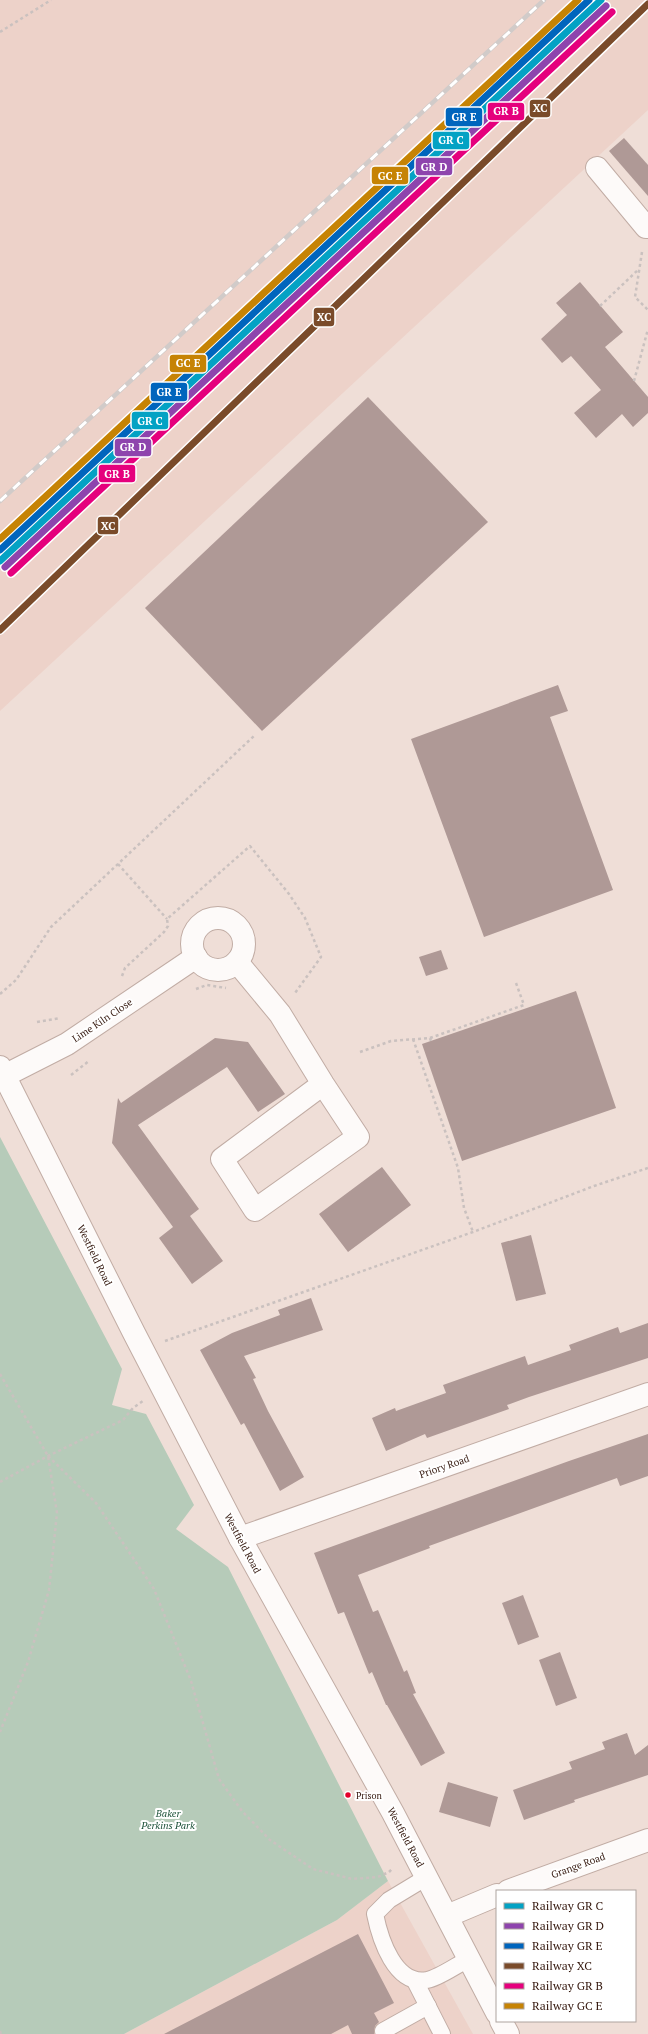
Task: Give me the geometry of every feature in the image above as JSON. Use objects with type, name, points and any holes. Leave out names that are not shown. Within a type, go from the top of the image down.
[{"type":"street","points":[[597,168],[647,227]]},
{"type":"street","points":[[222,918],[239,927],[242,934],[244,949],[236,962],[222,970],[206,967],[196,957],[192,946],[196,929],[209,919],[222,918]]},
{"type":"street","name":"Lime Kiln Close","points":[[2,1072],[67,1044],[196,957]]},
{"type":"street","points":[[236,962],[280,1014],[358,1137],[255,1210],[222,1159],[323,1084]]},
{"type":"street","name":"Westfield Road","points":[[2,1072],[240,1538],[413,1850],[496,2011]]},
{"type":"street","name":"Priory Road","points":[[240,1538],[648,1394]]},
{"type":"street","name":"Grange Road","points":[[511,1890],[648,1840]]},
{"type":"street","points":[[447,1916],[496,1895]]},
{"type":"street","points":[[502,2022],[508,2034]]},
{"type":"lane","points":[[427,1877],[389,1900],[375,1914],[380,1938],[398,1970],[415,1981],[442,2034]]},
{"type":"lane","points":[[415,1981],[429,1980],[469,1958]]},
{"type":"lane","points":[[383,2031],[428,2006]]},
{"type":"path","points":[[0,32],[50,0]]},
{"type":"path","points":[[647,227],[635,297],[648,310]]},
{"type":"path","points":[[600,306],[640,269]]},
{"type":"path","points":[[634,381],[648,329]]},
{"type":"path","points":[[0,994],[16,980],[51,927],[255,735]]},
{"type":"path","points":[[167,919],[250,846],[289,894],[305,918],[321,957],[280,1014]]},
{"type":"path","points":[[118,864],[167,919],[168,926],[164,932],[125,968],[120,980]]},
{"type":"path","points":[[360,1052],[391,1041],[431,1039],[524,1004],[516,982]]},
{"type":"path","points":[[193,990],[207,985],[229,989]]},
{"type":"path","points":[[37,1022],[62,1017]]},
{"type":"path","points":[[413,1039],[458,1168],[464,1208],[473,1232]]},
{"type":"path","points":[[71,1075],[90,1061]]},
{"type":"path","points":[[163,1342],[473,1232],[594,1186],[648,1168]]},
{"type":"path","points":[[0,1374],[48,1456],[96,1503],[154,1589],[191,1681],[219,1779],[242,1812],[270,1840],[313,1869],[352,1879],[378,1877],[389,1872],[413,1850]]},
{"type":"path","points":[[0,1482],[48,1456],[123,1420],[133,1408],[145,1400]]},
{"type":"path","points":[[0,1732],[28,1662],[49,1590],[57,1513],[48,1456]]},
{"type":"shaded area","points":[[0,0],[648,0],[648,110],[0,711]]},
{"type":"shaded area","points":[[388,1881],[473,2034],[124,2034],[337,1920]]},
{"type":"green space","name":"Baker Perkins Park","points":[[0,1137],[122,1369],[112,1405],[146,1414],[194,1505],[176,1529],[228,1567],[388,1881],[337,1920],[124,2034],[0,2034]]},
{"type":"building","points":[[624,138],[648,165],[648,196],[609,151]]},
{"type":"building","points":[[580,282],[623,332],[605,347],[648,397],[648,413],[633,427],[622,414],[596,438],[574,413],[601,390],[571,356],[562,363],[541,339],[567,315],[556,303]]},
{"type":"building","points":[[368,397],[488,522],[262,731],[145,608]]},
{"type":"building","points":[[558,685],[568,711],[550,717],[613,890],[484,937],[411,739]]},
{"type":"building","points":[[441,950],[448,969],[426,976],[419,957]]},
{"type":"building","points":[[576,991],[616,1108],[462,1161],[422,1044]]},
{"type":"building","points":[[215,1038],[248,1042],[285,1094],[258,1112],[227,1067],[138,1125],[199,1209],[190,1216],[223,1261],[192,1284],[159,1238],[173,1227],[112,1143],[118,1098],[121,1103]]},
{"type":"building","points":[[382,1167],[411,1205],[348,1252],[319,1214]]},
{"type":"building","points":[[531,1235],[546,1294],[516,1301],[501,1243]]},
{"type":"building","points":[[311,1298],[323,1330],[244,1356],[256,1378],[253,1379],[268,1411],[304,1477],[280,1491],[244,1423],[241,1425],[200,1350],[232,1333],[280,1315],[278,1310]]},
{"type":"building","points":[[648,1323],[648,1358],[529,1397],[507,1405],[509,1409],[427,1438],[425,1434],[386,1451],[372,1418],[395,1408],[396,1411],[446,1393],[443,1385],[525,1356],[528,1365],[571,1350],[569,1345],[618,1327],[620,1333]]},
{"type":"building","points":[[648,1434],[648,1476],[620,1486],[617,1478],[429,1546],[430,1548],[358,1575],[373,1612],[378,1610],[404,1672],[407,1670],[416,1693],[413,1694],[445,1753],[421,1766],[386,1705],[372,1672],[369,1674],[344,1612],[338,1614],[314,1553]]},
{"type":"building","points":[[523,1595],[539,1637],[518,1645],[502,1603]]},
{"type":"building","points":[[560,1652],[577,1698],[556,1706],[539,1660]]},
{"type":"building","points":[[627,1733],[635,1755],[648,1745],[648,1775],[574,1800],[575,1802],[524,1820],[513,1790],[572,1769],[569,1762],[605,1749],[602,1742]]},
{"type":"building","points":[[448,1782],[498,1797],[490,1827],[439,1812]]},
{"type":"building","points":[[358,1934],[394,2003],[374,2013],[379,2022],[375,2026],[374,2034],[352,2034],[348,2025],[331,2034],[164,2034]]},
{"type":"railway","points":[[0,501],[544,0]]},
{"type":"transit line","points":[[0,539],[578,0]]},
{"type":"transit line","points":[[0,550],[589,0]]},
{"type":"transit line","points":[[0,561],[601,0]]},
{"type":"transit line","points":[[5,567],[606,6]]},
{"type":"transit line","points":[[11,573],[612,12]]},
{"type":"rail line","name":"XC","points":[[0,630],[648,4]]},
{"type":"place","name":"Prison","points":[[348,1795]]}]
